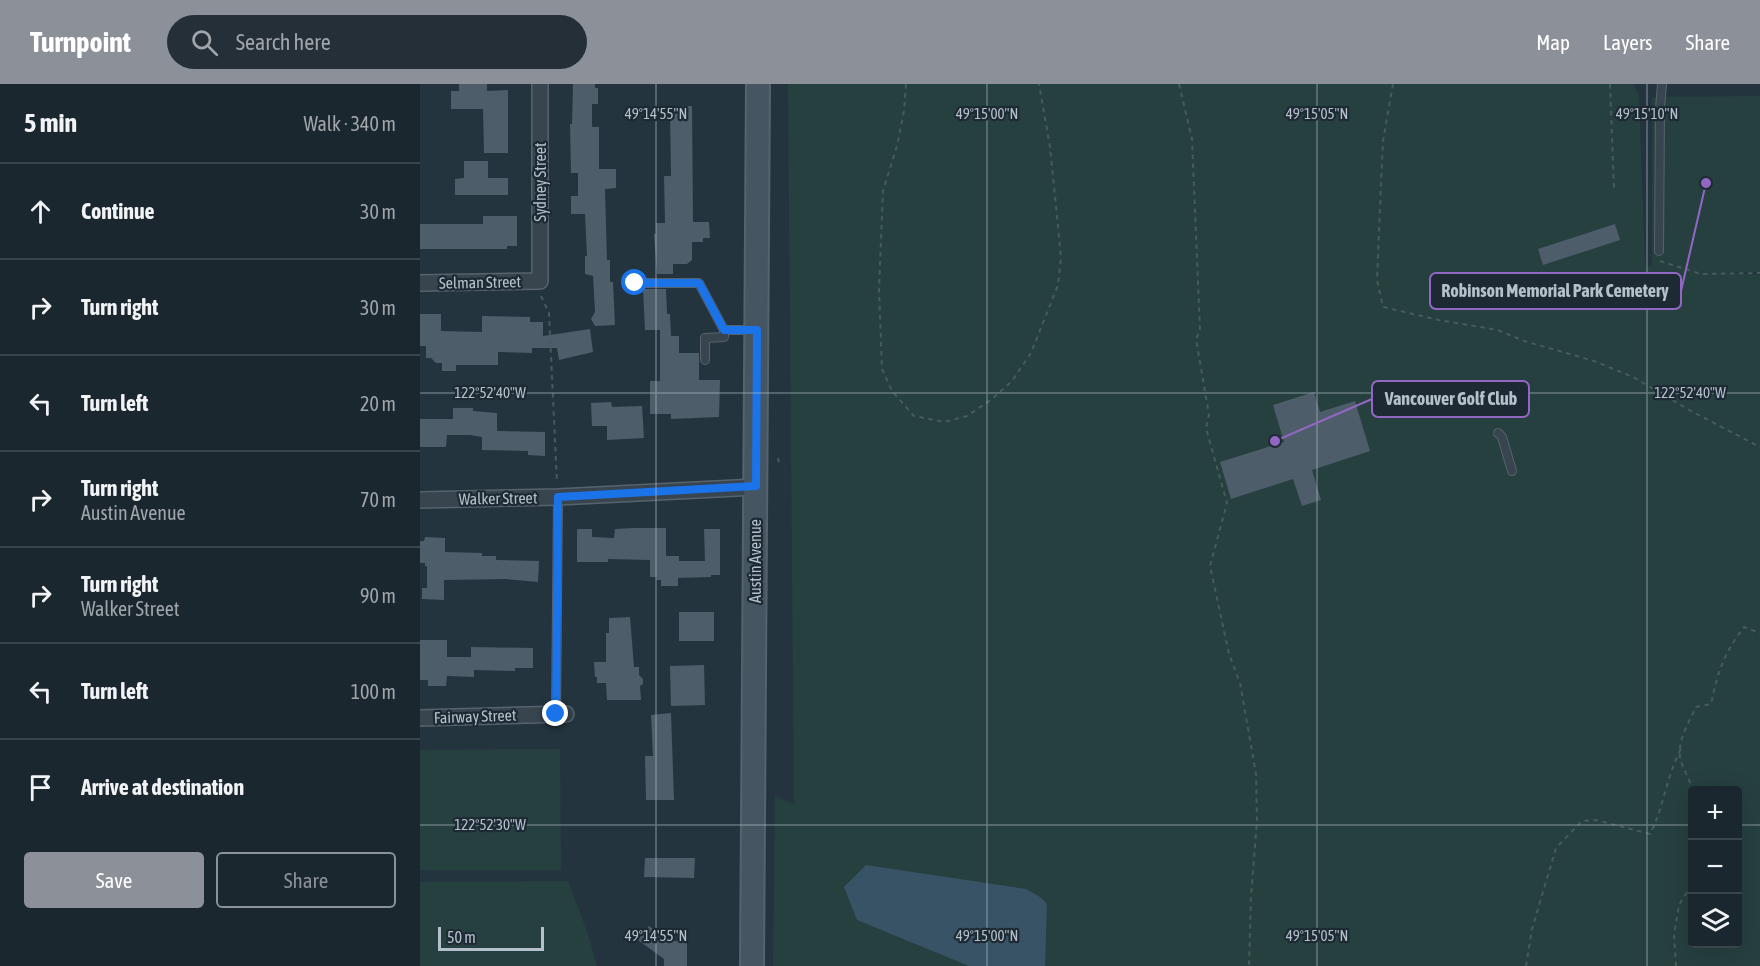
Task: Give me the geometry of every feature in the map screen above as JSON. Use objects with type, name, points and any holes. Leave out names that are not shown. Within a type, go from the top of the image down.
[{"type":"main road","name":"Austin Avenue","points":[[752,966],[758,84]]},
{"type":"street","name":"Sydney Street","points":[[540,84],[540,281]]},
{"type":"street","name":"Selman Street","points":[[420,283],[540,281]]},
{"type":"street","name":"Walker Street","points":[[420,500],[558,497],[756,486]]},
{"type":"street","name":"Fairway Street","points":[[420,718],[561,714]]},
{"type":"lane","points":[[1659,251],[1662,84]]},
{"type":"lane","points":[[635,283],[699,283],[724,330],[724,338],[705,338],[705,360]]},
{"type":"lane","points":[[724,330],[757,330]]},
{"type":"lane","points":[[1498,433],[1502,437],[1512,471]]},
{"type":"lane","points":[[558,497],[561,714]]},
{"type":"path","points":[[906,84],[904,111],[897,146],[883,191],[879,290],[882,369],[892,391],[914,416],[944,422],[967,416],[991,400],[1012,381],[1031,353],[1058,285],[1060,258],[1058,216],[1050,147],[1039,84]]},
{"type":"path","points":[[1179,84],[1192,140],[1200,330],[1196,339],[1209,415],[1206,428],[1227,502],[1210,566],[1229,654],[1240,683],[1256,774],[1257,820],[1249,966]]},
{"type":"path","points":[[1393,84],[1383,141],[1381,183],[1377,280],[1383,307],[1468,326],[1498,330],[1524,341],[1594,361],[1633,377],[1760,447]]},
{"type":"path","points":[[1610,84],[1614,188]]},
{"type":"path","points":[[1659,251],[1661,262],[1701,274],[1760,273]]},
{"type":"path","points":[[540,281],[542,299],[549,314],[558,497]]},
{"type":"path","points":[[778,458],[779,464]]},
{"type":"path","points":[[1691,786],[1680,758],[1681,740],[1696,707],[1711,704],[1719,668],[1729,647],[1744,627],[1760,633]]},
{"type":"path","points":[[1526,966],[1532,929],[1556,848],[1582,821],[1596,820],[1650,834],[1657,820],[1671,769],[1681,749]]},
{"type":"path","points":[[1676,966],[1674,935],[1679,905],[1688,890]]},
{"type":"green space","points":[[788,84],[1633,84],[1639,96],[1645,267],[1652,266],[1652,97],[1760,96],[1760,272],[1726,272],[1760,275],[1760,966],[773,966],[775,796],[794,804]]},
{"type":"green space","points":[[560,749],[561,870],[420,870],[420,750]]},
{"type":"green space","points":[[568,881],[587,931],[597,966],[420,966],[420,882]]},
{"type":"water","points":[[866,865],[1026,889],[1047,904],[1045,966],[969,966],[857,920],[844,887]]},
{"type":"building","points":[[459,84],[487,84],[487,91],[508,90],[508,153],[484,153],[483,109],[451,109],[451,91],[459,91]]},
{"type":"building","points":[[573,84],[595,84],[595,88],[598,88],[598,104],[592,104],[592,127],[599,127],[599,169],[616,169],[616,188],[605,189],[607,260],[610,260],[610,282],[613,282],[615,325],[595,326],[591,319],[595,312],[593,276],[585,274],[585,256],[587,256],[585,214],[571,214],[571,196],[578,196],[578,173],[571,173],[570,124],[572,124]]},
{"type":"building","points":[[670,106],[692,106],[693,222],[709,222],[710,238],[703,238],[703,242],[692,242],[692,260],[687,264],[673,264],[673,274],[657,274],[654,234],[656,234],[656,223],[665,223],[664,176],[671,176]]},
{"type":"building","points":[[464,161],[488,161],[488,178],[508,178],[508,195],[455,195],[455,179],[464,178]]},
{"type":"building","points":[[483,216],[517,216],[517,246],[507,246],[507,249],[420,249],[420,224],[483,224]]},
{"type":"building","points":[[1615,224],[1620,240],[1543,265],[1538,249]]},
{"type":"building","points":[[643,289],[666,289],[671,336],[679,336],[679,353],[699,353],[699,380],[720,380],[719,417],[671,419],[671,414],[650,414],[650,381],[660,381],[660,330],[645,330]]},
{"type":"building","points":[[420,314],[441,314],[441,331],[482,332],[482,316],[530,317],[530,322],[543,322],[543,336],[590,329],[593,352],[559,360],[557,348],[532,348],[532,353],[498,352],[498,365],[456,365],[456,371],[442,371],[442,363],[426,358],[426,346],[420,346]]},
{"type":"building","points":[[1314,392],[1320,412],[1355,401],[1370,451],[1312,470],[1321,500],[1302,506],[1293,479],[1231,499],[1220,462],[1284,442],[1273,405]]},
{"type":"building","points":[[611,402],[612,407],[642,406],[644,438],[607,440],[607,426],[592,426],[591,403]]},
{"type":"building","points":[[453,408],[473,408],[473,411],[497,413],[497,431],[545,432],[545,456],[528,455],[528,451],[482,450],[482,437],[470,435],[447,435],[446,447],[420,447],[420,419],[453,419]]},
{"type":"building","points":[[666,528],[666,556],[679,556],[679,561],[705,561],[704,529],[720,529],[720,575],[678,578],[678,586],[661,586],[661,580],[656,580],[657,577],[650,577],[650,560],[608,559],[608,562],[577,562],[577,529],[592,529],[592,537],[614,538],[615,529]]},
{"type":"building","points":[[425,537],[445,538],[445,552],[482,553],[482,556],[496,556],[496,560],[539,561],[538,582],[506,579],[444,580],[444,600],[422,599],[422,588],[427,588],[427,566],[425,563],[420,563],[420,541],[424,541]]},
{"type":"building","points":[[679,612],[714,612],[714,641],[679,641]]},
{"type":"building","points":[[630,617],[634,667],[639,667],[639,675],[643,679],[643,684],[640,686],[641,700],[607,700],[606,683],[597,683],[594,662],[606,662],[606,633],[609,633],[609,618]]},
{"type":"building","points":[[420,640],[447,640],[447,657],[471,657],[471,647],[533,648],[533,668],[515,668],[515,671],[474,670],[474,677],[447,676],[446,686],[428,686],[428,680],[420,680]]},
{"type":"building","points":[[704,665],[705,705],[671,706],[670,666]]},
{"type":"building","points":[[671,713],[674,800],[646,800],[645,756],[653,756],[651,715]]},
{"type":"building","points":[[645,858],[695,858],[694,878],[644,877]]},
{"type":"building","points":[[649,926],[669,941],[687,941],[687,966],[664,966],[664,959],[638,940]]},
{"type":"place","name":"Robinson Memorial Park Cemetery","points":[[1706,183]]},
{"type":"place","name":"Vancouver Golf Club","points":[[1275,441]]},
{"type":"route","points":[[556,714],[558,497],[756,486],[757,330],[724,330],[699,283],[635,283]]}]
